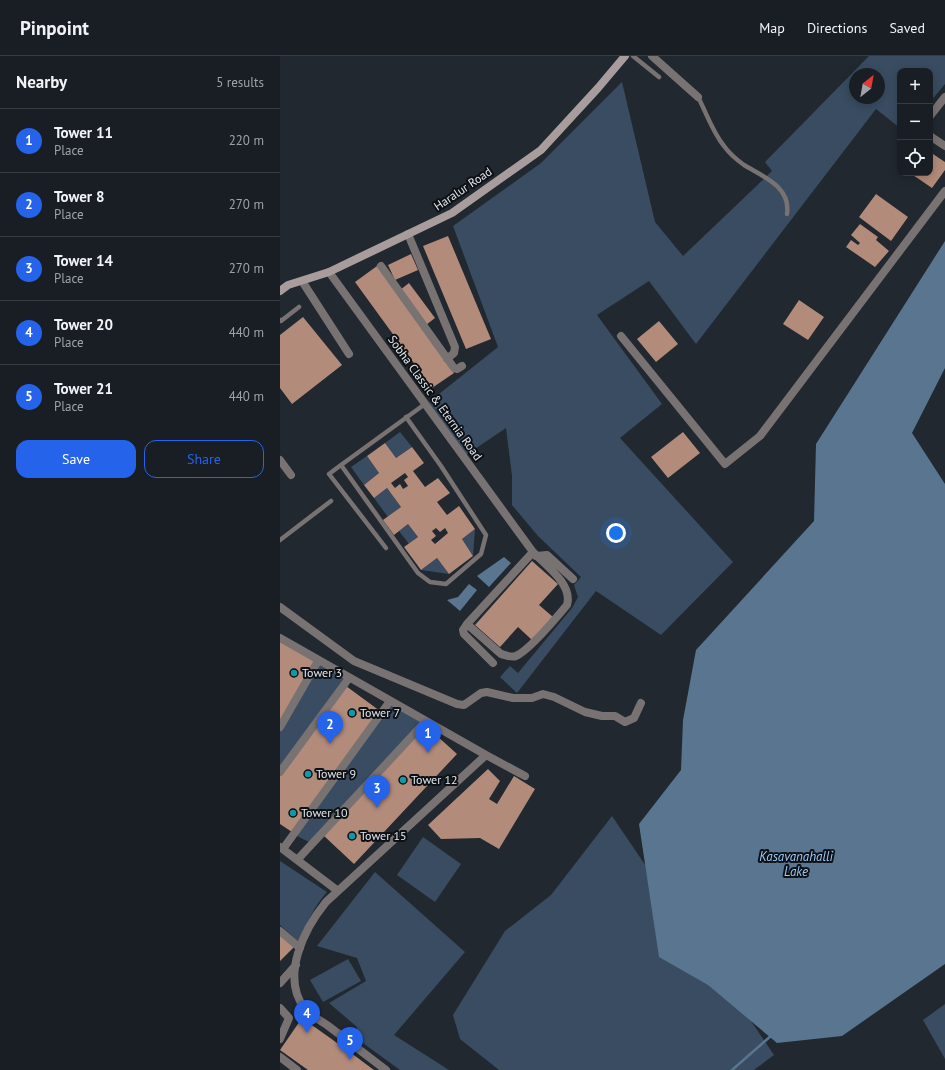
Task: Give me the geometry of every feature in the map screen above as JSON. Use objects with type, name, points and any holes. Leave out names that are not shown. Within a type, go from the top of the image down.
[{"type":"street","name":"Haralur Road","points":[[280,291],[288,285],[329,272],[452,213],[541,150],[625,56]]},
{"type":"street","points":[[652,56],[698,97]]},
{"type":"street","points":[[933,112],[945,97]]},
{"type":"street","points":[[933,138],[945,146]]},
{"type":"street","points":[[621,336],[725,464],[760,436],[945,192]]},
{"type":"street","points":[[408,234],[455,348],[454,353],[447,359]]},
{"type":"street","points":[[382,266],[447,359],[456,369],[462,366]]},
{"type":"street","name":"Sobha Classic & Eternia Road","points":[[329,272],[534,554],[565,585],[569,601],[568,606],[530,644],[515,656],[506,656],[501,654],[467,624]]},
{"type":"street","points":[[302,281],[349,354]]},
{"type":"street","points":[[280,460],[291,475]]},
{"type":"street","points":[[493,663],[464,634],[463,630],[467,624],[534,554],[547,555],[573,579]]},
{"type":"street","points":[[280,607],[354,662],[457,704],[464,705],[481,693],[487,692],[513,698],[532,698],[543,694],[554,697],[585,712],[602,716],[615,716],[625,722],[634,718],[642,703]]},
{"type":"street","points":[[280,638],[318,661],[525,776]]},
{"type":"street","points":[[280,727],[318,661]]},
{"type":"street","points":[[280,772],[349,678]]},
{"type":"street","points":[[338,891],[282,848],[390,701]]},
{"type":"street","points":[[298,859],[426,721]]},
{"type":"street","points":[[386,1070],[305,1009],[295,990],[296,965],[300,948],[306,930],[318,911],[326,902],[486,755]]},
{"type":"street","points":[[280,931],[300,948]]},
{"type":"street","points":[[280,983],[296,965]]},
{"type":"street","points":[[280,1008],[289,1018],[280,1039]]},
{"type":"street","points":[[280,1057],[297,1070]]},
{"type":"lane","points":[[633,56],[659,77]]},
{"type":"lane","points":[[698,97],[713,130],[724,147],[742,164],[780,188],[786,197],[788,207],[787,214]]},
{"type":"lane","points":[[280,321],[299,307]]},
{"type":"lane","points":[[386,548],[329,474],[425,404]]},
{"type":"lane","points":[[341,465],[418,573],[430,582],[446,584],[482,554],[486,534],[441,466],[406,418]]},
{"type":"lane","points":[[280,540],[331,501]]},
{"type":"shaded area","points":[[869,56],[945,56],[945,84],[933,98],[933,68],[897,68],[897,126],[876,109],[696,344],[649,281],[597,315],[662,404],[620,438],[733,562],[661,635],[596,591],[517,693],[500,677],[510,666],[518,673],[572,608],[578,597],[574,585],[581,577],[538,536],[512,505],[512,476],[506,428],[466,455],[429,402],[498,347],[453,226],[541,163],[622,82],[655,222],[683,256],[772,171],[765,162],[849,76],[849,104],[885,104],[885,68],[857,68]]},
{"type":"shaded area","points":[[400,432],[412,447],[396,458],[385,443]]},
{"type":"shaded area","points":[[367,456],[379,473],[364,485],[351,467]]},
{"type":"shaded area","points":[[387,488],[401,507],[388,517],[374,498]]},
{"type":"shaded area","points":[[408,524],[418,537],[409,544],[399,531]]},
{"type":"shaded area","points":[[475,529],[473,556],[462,539]]},
{"type":"shaded area","points":[[437,558],[449,574],[421,570]]},
{"type":"shaded area","points":[[318,663],[346,680],[280,769],[280,730]]},
{"type":"shaded area","points":[[390,703],[421,721],[311,843],[295,835]]},
{"type":"shaded area","points":[[612,816],[774,1055],[754,1070],[499,1070],[460,1039],[453,1015],[505,931],[551,895]]},
{"type":"shaded area","points":[[423,837],[461,864],[435,902],[397,875]]},
{"type":"shaded area","points":[[280,861],[327,892],[311,916],[300,943],[280,925]]},
{"type":"shaded area","points":[[375,872],[465,952],[394,1035],[449,1070],[400,1070],[356,1038],[357,1027],[329,1003],[366,981],[357,958],[317,946]]},
{"type":"shaded area","points":[[348,959],[361,981],[323,1002],[310,980]]},
{"type":"shaded area","points":[[945,1004],[945,1059],[923,1020]]},
{"type":"water","name":"Kasavanahalli Lake","points":[[945,241],[945,368],[912,433],[945,484],[945,964],[842,1036],[777,1043],[708,985],[659,957],[639,824],[681,770],[683,720],[696,650],[814,521],[816,444]]},
{"type":"water","points":[[504,557],[511,563],[489,587],[477,576]]},
{"type":"water","points":[[469,584],[477,590],[460,611],[447,600],[458,597]]},
{"type":"building","points":[[933,154],[945,162],[945,170],[932,188],[914,176],[933,176]]},
{"type":"building","points":[[876,194],[908,217],[891,241],[859,217]]},
{"type":"building","points":[[860,224],[878,237],[876,240],[889,251],[875,267],[846,247],[851,240],[858,245],[860,243],[851,235]]},
{"type":"building","points":[[448,236],[491,339],[466,349],[423,246]]},
{"type":"building","points":[[411,254],[418,270],[395,280],[388,265]]},
{"type":"building","points":[[377,266],[454,373],[432,388],[355,282]]},
{"type":"building","points":[[409,283],[435,318],[426,325],[400,290]]},
{"type":"building","points":[[799,300],[824,317],[808,340],[783,324]]},
{"type":"building","points":[[303,317],[342,365],[292,404],[280,388],[280,335]]},
{"type":"building","points":[[659,321],[678,344],[656,362],[637,339]]},
{"type":"building","points":[[683,432],[700,453],[668,478],[651,457]]},
{"type":"building","points":[[385,443],[396,458],[412,447],[424,463],[413,471],[425,487],[438,478],[450,493],[437,502],[447,515],[459,506],[475,529],[462,539],[473,556],[449,574],[437,558],[421,570],[404,547],[418,537],[408,524],[394,535],[383,520],[401,507],[387,488],[374,498],[364,485],[379,473],[367,456]],"holes":[[[405,473],[408,477],[404,480],[408,486],[403,489],[400,484],[395,488],[391,483]],[[436,528],[440,532],[445,528],[448,533],[435,544],[431,540],[436,536],[432,531]]]},
{"type":"building","points":[[532,561],[558,584],[539,605],[553,617],[532,640],[518,627],[500,647],[475,625]]},
{"type":"building","name":"Tower 3","points":[[280,641],[315,661],[280,723]]},
{"type":"building","points":[[346,686],[380,711],[292,832],[280,824],[280,776]]},
{"type":"building","points":[[425,725],[457,754],[354,864],[323,835]]},
{"type":"building","points":[[488,769],[500,781],[489,799],[497,804],[514,776],[535,789],[499,849],[480,838],[441,839],[428,825]]},
{"type":"building","points":[[280,934],[294,947],[280,961]]},
{"type":"building","points":[[302,1018],[374,1070],[308,1070],[280,1050]]},
{"type":"waterway","points":[[732,1070],[772,1035]]},
{"type":"place","name":"Tower 3","points":[[294,673]]},
{"type":"place","name":"Tower 7","points":[[352,713]]},
{"type":"place","name":"Tower 8","points":[[330,744]]},
{"type":"place","name":"Tower 11","points":[[428,753]]},
{"type":"place","name":"Tower 9","points":[[308,774]]},
{"type":"place","name":"Tower 12","points":[[403,780]]},
{"type":"place","name":"Tower 14","points":[[377,808]]},
{"type":"place","name":"Tower 10","points":[[293,813]]},
{"type":"place","name":"Tower 15","points":[[352,836]]},
{"type":"place","name":"Tower 20","points":[[307,1033]]},
{"type":"place","name":"Tower 21","points":[[350,1060]]}]
